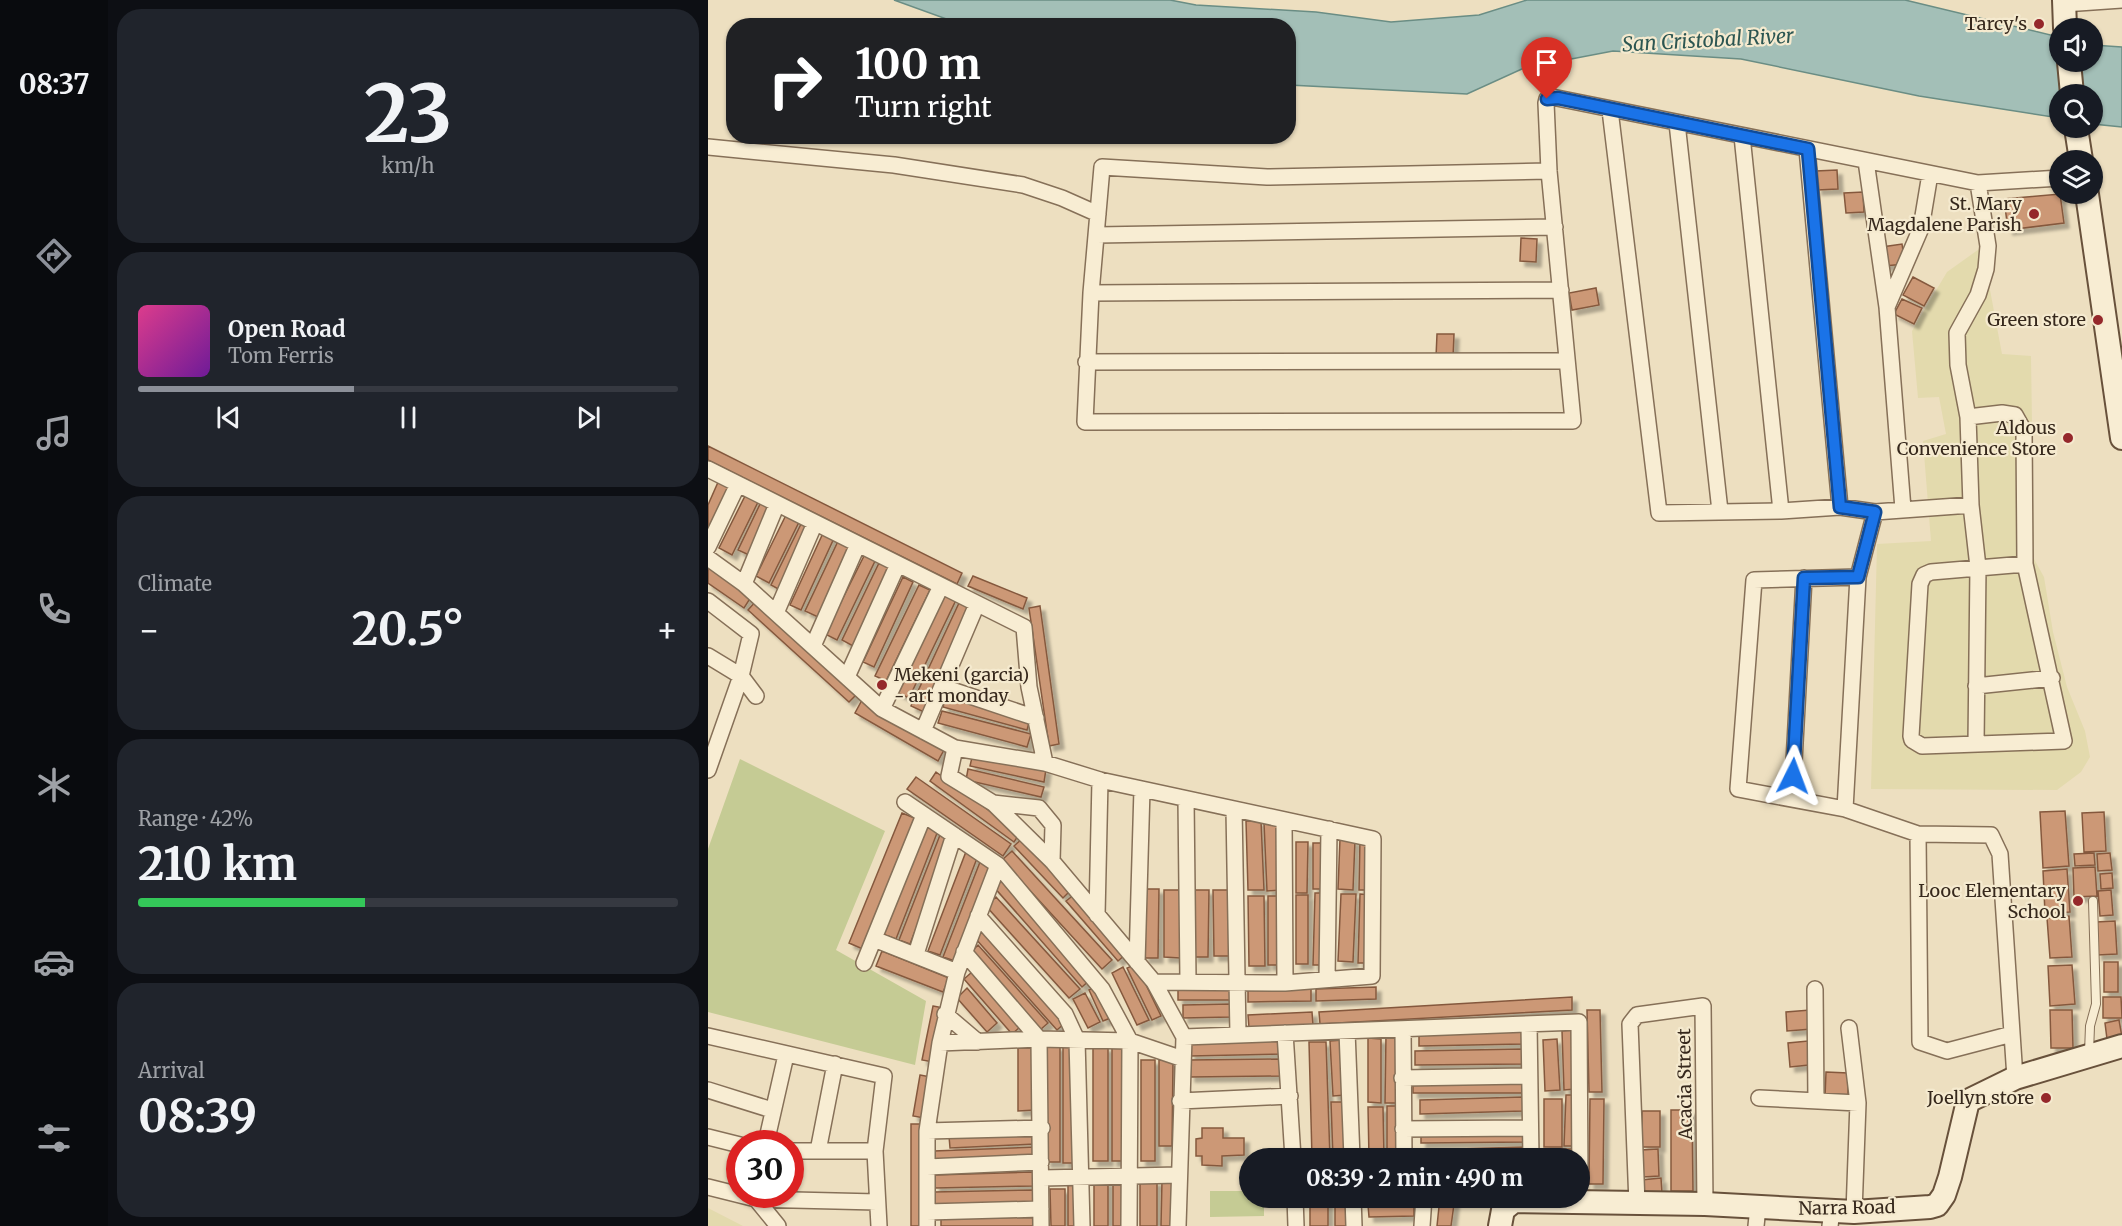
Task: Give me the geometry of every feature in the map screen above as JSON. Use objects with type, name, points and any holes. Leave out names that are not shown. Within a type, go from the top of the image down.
[{"type":"main road","points":[[2064,2],[2065,18]]},
{"type":"main road","points":[[2089,204],[2122,438]]},
{"type":"main road","name":"Narra Road","points":[[1500,1226],[1503,1210],[1514,1201],[1706,1204],[1757,1216],[1893,1217],[1936,1205],[1944,1195],[1950,1177],[1965,1104],[1968,1101],[2015,1078],[2122,1046]]},
{"type":"street","points":[[2064,2],[2122,0]]},
{"type":"street","points":[[1549,171],[1267,177],[1102,167],[1086,362],[1084,422],[1573,421],[1549,171],[1547,99],[1558,98],[1978,183],[2049,179]]},
{"type":"street","points":[[1610,110],[1659,513],[1781,511],[1840,507],[1875,512],[1971,505]]},
{"type":"street","points":[[1677,123],[1720,511]]},
{"type":"street","points":[[1742,136],[1781,511]]},
{"type":"street","points":[[708,147],[894,165],[1023,185],[1062,198],[1098,214]]},
{"type":"street","points":[[1808,149],[1840,507]]},
{"type":"street","points":[[1866,161],[1887,307],[1903,509]]},
{"type":"street","points":[[1887,307],[1921,228],[1929,174]]},
{"type":"street","points":[[1976,743],[1978,567],[1971,505],[1968,417],[1958,364],[1957,333],[1978,295],[1986,269],[1988,246],[1978,183]]},
{"type":"street","points":[[1098,235],[1555,227]]},
{"type":"street","points":[[1091,293],[1561,290]]},
{"type":"street","points":[[1086,362],[1567,362]]},
{"type":"street","points":[[1968,417],[2002,413],[2015,415],[2024,431],[2025,564],[2052,678],[2064,742],[1922,746],[1912,740],[1920,584],[1924,575],[1931,572],[2025,564]]},
{"type":"street","points":[[708,469],[1024,627],[1029,687],[1045,763]]},
{"type":"street","points":[[708,547],[738,484]]},
{"type":"street","points":[[744,584],[777,504]]},
{"type":"street","points":[[1845,809],[1858,577],[1875,512]]},
{"type":"street","points":[[776,613],[815,523]]},
{"type":"street","points":[[813,646],[858,544]]},
{"type":"street","points":[[708,558],[744,584],[882,709],[955,748],[1045,763],[1100,780],[1373,839],[1372,976],[1285,983],[1154,982]]},
{"type":"street","points":[[847,676],[898,564]]},
{"type":"street","points":[[1858,577],[1754,580],[1738,789],[1845,809],[1918,834],[1991,835],[2000,854],[2015,1078]]},
{"type":"street","points":[[1792,798],[1804,578]]},
{"type":"street","points":[[882,709],[941,586]]},
{"type":"street","points":[[708,601],[752,634],[741,676],[708,770]]},
{"type":"street","points":[[923,731],[977,604]]},
{"type":"street","points":[[708,656],[741,676],[756,696]]},
{"type":"street","points":[[1976,686],[2052,678]]},
{"type":"street","points":[[943,687],[1036,718]]},
{"type":"street","points":[[955,748],[949,776],[993,803],[1052,861],[1154,982],[1184,1037],[1180,1101],[1178,1226]]},
{"type":"street","points":[[1097,915],[1100,780]]},
{"type":"street","points":[[1137,962],[1142,789]]},
{"type":"street","points":[[1186,799],[1188,981]]},
{"type":"street","points":[[905,802],[998,865],[1102,989],[1130,1041],[1129,1226]]},
{"type":"street","points":[[993,803],[1039,808],[1053,825],[1052,861]]},
{"type":"street","points":[[1234,809],[1238,1035]]},
{"type":"street","points":[[864,963],[924,815]]},
{"type":"street","points":[[1284,820],[1285,983]]},
{"type":"street","points":[[1327,978],[1329,829]]},
{"type":"street","points":[[1918,834],[1920,1042],[1947,1051],[2012,1034]]},
{"type":"street","points":[[916,954],[954,835]]},
{"type":"street","points":[[998,865],[964,952],[945,1014],[927,1131],[927,1219],[1041,1209]]},
{"type":"street","points":[[978,916],[1065,1014],[1077,1040],[1082,1226]]},
{"type":"street","points":[[874,939],[957,972]]},
{"type":"street","points":[[964,952],[1040,1039],[1041,1226]]},
{"type":"street","points":[[1815,989],[1816,1101]]},
{"type":"street","name":"Acacia Street","points":[[1637,1204],[1630,1023],[1637,1014],[1703,1006],[1706,1204]]},
{"type":"street","points":[[945,1014],[978,1042]]},
{"type":"street","points":[[1184,1037],[1579,1022],[1580,1148]]},
{"type":"street","points":[[1529,1024],[1531,1148]]},
{"type":"street","points":[[1839,1216],[1858,1103],[1849,1028]]},
{"type":"street","points":[[1402,1029],[1404,1148]]},
{"type":"street","points":[[1347,1031],[1352,1148]]},
{"type":"street","points":[[1285,1034],[1293,1148]]},
{"type":"street","points":[[708,1036],[884,1076],[875,1151],[879,1226]]},
{"type":"street","points":[[940,1043],[1040,1039],[1130,1041],[1183,1059]]},
{"type":"street","points":[[768,1130],[786,1055]]},
{"type":"street","points":[[818,1151],[835,1064]]},
{"type":"street","points":[[1402,1078],[1529,1076]]},
{"type":"street","points":[[708,1090],[772,1110]]},
{"type":"street","points":[[1180,1101],[1290,1096]]},
{"type":"street","points":[[1759,1098],[1858,1103]]},
{"type":"street","points":[[927,1131],[1042,1128]]},
{"type":"street","points":[[1403,1129],[1530,1128]]},
{"type":"street","points":[[708,1137],[726,1142]]},
{"type":"street","points":[[804,1151],[875,1151]]},
{"type":"street","points":[[927,1167],[1041,1162]]},
{"type":"street","points":[[1042,1178],[1179,1175]]},
{"type":"street","points":[[708,1187],[726,1191]]},
{"type":"street","points":[[804,1199],[877,1203]]},
{"type":"street","points":[[764,1208],[778,1226]]},
{"type":"street","points":[[1295,1208],[1296,1226]]},
{"type":"street","points":[[1353,1208],[1354,1226]]},
{"type":"street","points":[[1422,1226],[1423,1208]]},
{"type":"lane","points":[[2089,1057],[2090,1026],[2096,1004],[2093,901]]},
{"type":"shaded area","points":[[1982,247],[2002,354],[2031,356],[2034,559],[2044,577],[2053,632],[2067,687],[2085,731],[2090,757],[2081,772],[2057,790],[1871,789],[1877,544],[1931,541],[1923,441],[1946,434],[1939,397],[1918,398],[1912,331],[1947,272]]},
{"type":"shaded area","points":[[708,1208],[743,1226],[708,1226]]},
{"type":"green space","points":[[740,759],[885,831],[836,950],[926,1001],[915,1065],[708,1012],[708,849]]},
{"type":"green space","points":[[1210,1191],[1239,1191],[1239,1208],[1264,1208],[1264,1216],[1210,1217]]},
{"type":"water","name":"San Cristobal River","points":[[894,0],[1170,0],[1196,5],[1316,12],[1391,22],[1479,15],[1527,0],[1905,0],[2049,35],[2049,72],[2103,72],[2103,46],[2122,47],[2122,127],[2103,125],[2103,84],[2049,84],[2049,116],[1919,96],[1741,59],[1613,51],[1524,68],[1467,94],[1296,85],[1296,18],[944,18]]},
{"type":"building","points":[[1837,170],[1838,189],[1817,190],[1816,171]]},
{"type":"building","points":[[1863,192],[1864,212],[1846,213],[1844,193]]},
{"type":"building","name":"St. Mary Magdalene Parish","points":[[2049,195],[2049,204],[2061,204],[2064,223],[2008,230],[2004,199]]},
{"type":"building","points":[[1521,238],[1537,239],[1536,262],[1520,261]]},
{"type":"building","points":[[1902,244],[1905,264],[1884,266],[1882,247]]},
{"type":"building","points":[[1913,277],[1934,288],[1924,306],[1903,295]]},
{"type":"building","points":[[1596,288],[1599,305],[1572,310],[1569,293]]},
{"type":"building","points":[[1902,299],[1922,308],[1914,324],[1894,314]]},
{"type":"building","points":[[1437,334],[1454,334],[1453,358],[1436,357]]},
{"type":"building","points":[[708,446],[962,573],[957,584],[708,460]]},
{"type":"building","points":[[719,480],[731,485],[711,530],[708,529],[708,505]]},
{"type":"building","points":[[747,492],[760,498],[732,555],[719,548]]},
{"type":"building","points":[[762,500],[773,505],[749,555],[738,550]]},
{"type":"building","points":[[787,513],[800,520],[769,583],[756,576]]},
{"type":"building","points":[[803,520],[812,525],[780,590],[771,585]]},
{"type":"building","points":[[824,531],[835,536],[801,610],[790,605]]},
{"type":"building","points":[[840,537],[853,543],[818,617],[805,611]]},
{"type":"building","points":[[865,554],[876,559],[837,640],[825,634]]},
{"type":"building","points":[[879,563],[891,568],[853,646],[842,640]]},
{"type":"building","points":[[708,567],[751,597],[744,608],[708,583]]},
{"type":"building","points":[[973,576],[1027,598],[1023,609],[968,586]]},
{"type":"building","points":[[903,577],[913,582],[874,667],[863,662]]},
{"type":"building","points":[[919,585],[930,590],[886,681],[875,676]]},
{"type":"building","points":[[943,594],[956,600],[909,698],[896,692]]},
{"type":"building","points":[[756,601],[857,694],[849,702],[748,610]]},
{"type":"building","points":[[959,603],[972,609],[924,712],[911,706]]},
{"type":"building","points":[[1040,606],[1059,744],[1049,746],[1029,608]]},
{"type":"building","points":[[946,695],[1030,719],[1027,730],[943,707]]},
{"type":"building","points":[[862,700],[945,748],[938,761],[855,713]]},
{"type":"building","points":[[942,711],[1031,734],[1027,747],[938,723]]},
{"type":"building","points":[[973,753],[1046,769],[1044,782],[970,766]]},
{"type":"building","points":[[968,769],[1044,787],[1041,797],[966,780]]},
{"type":"building","points":[[936,772],[1020,833],[1014,842],[930,781]]},
{"type":"building","points":[[916,777],[1011,844],[1003,856],[907,789]]},
{"type":"building","points":[[2065,811],[2069,866],[2043,868],[2040,812]]},
{"type":"building","points":[[2104,812],[2106,851],[2084,852],[2082,813]]},
{"type":"building","points":[[902,813],[917,819],[865,950],[849,943]]},
{"type":"building","points":[[1246,821],[1261,821],[1264,890],[1248,890]]},
{"type":"building","points":[[1279,822],[1281,890],[1267,891],[1264,823]]},
{"type":"building","points":[[926,824],[939,828],[896,939],[883,934]]},
{"type":"building","points":[[940,835],[951,839],[910,944],[899,940]]},
{"type":"building","points":[[1023,838],[1071,890],[1063,898],[1014,846]]},
{"type":"building","points":[[1340,839],[1355,840],[1353,890],[1338,889]]},
{"type":"building","points":[[1360,839],[1369,839],[1368,890],[1359,890]]},
{"type":"building","points":[[1296,842],[1308,842],[1307,893],[1296,893]]},
{"type":"building","points":[[1313,843],[1323,843],[1323,889],[1313,889]]},
{"type":"building","points":[[967,849],[979,853],[940,955],[928,951]]},
{"type":"building","points":[[1012,851],[1112,960],[1102,969],[1002,860]]},
{"type":"building","points":[[2094,853],[2095,865],[2075,866],[2074,854]]},
{"type":"building","points":[[2110,853],[2112,870],[2098,871],[2097,854]]},
{"type":"building","points":[[980,862],[991,866],[955,961],[943,957]]},
{"type":"building","points":[[2095,867],[2097,896],[2074,897],[2073,868]]},
{"type":"building","points":[[2067,869],[2070,912],[2045,913],[2043,871]]},
{"type":"building","points":[[2112,873],[2113,888],[2101,889],[2100,874]]},
{"type":"building","points":[[1003,878],[1091,979],[1082,987],[993,886]]},
{"type":"building","points":[[1145,889],[1159,889],[1158,958],[1144,958]]},
{"type":"building","points":[[1164,890],[1180,890],[1180,958],[1164,957]]},
{"type":"building","points":[[1193,890],[1209,890],[1208,957],[1193,957]]},
{"type":"building","points":[[1213,890],[1228,890],[1229,956],[1214,956]]},
{"type":"building","points":[[2111,890],[2113,915],[2100,916],[2098,891]]},
{"type":"building","points":[[1315,893],[1324,893],[1323,965],[1313,965]]},
{"type":"building","points":[[1075,894],[1126,954],[1118,961],[1066,901]]},
{"type":"building","points":[[1341,894],[1356,894],[1353,962],[1338,961]]},
{"type":"building","points":[[1360,894],[1371,895],[1368,963],[1358,963]]},
{"type":"building","points":[[1296,895],[1308,895],[1308,964],[1296,964]]},
{"type":"building","points":[[1248,896],[1264,896],[1265,966],[1249,966]]},
{"type":"building","points":[[1268,896],[1280,896],[1280,965],[1268,965]]},
{"type":"building","points":[[996,897],[1080,989],[1069,998],[986,906]]},
{"type":"building","points":[[2069,916],[2072,957],[2050,958],[2047,918]]},
{"type":"building","points":[[2115,921],[2117,954],[2097,955],[2096,922]]},
{"type":"building","points":[[983,931],[1065,1023],[1057,1030],[975,938]]},
{"type":"building","points":[[978,945],[1048,1023],[1040,1030],[971,952]]},
{"type":"building","points":[[882,951],[949,978],[943,992],[876,966]]},
{"type":"building","points":[[2104,962],[2118,962],[2118,992],[2104,992]]},
{"type":"building","points":[[1136,964],[1161,1016],[1152,1020],[1127,968]]},
{"type":"building","points":[[2072,965],[2075,1004],[2050,1006],[2048,966]]},
{"type":"building","points":[[1123,967],[1149,1020],[1137,1025],[1112,973]]},
{"type":"building","points":[[972,972],[1020,1027],[1012,1034],[964,979]]},
{"type":"building","points":[[1098,986],[1113,1017],[1103,1021],[1089,990]]},
{"type":"building","points":[[1376,987],[1376,999],[1316,1001],[1316,989]]},
{"type":"building","points":[[967,988],[997,1023],[987,1032],[957,998]]},
{"type":"building","points":[[1178,988],[1233,988],[1233,1000],[1178,1000]]},
{"type":"building","points":[[1248,988],[1311,988],[1311,1001],[1248,1002]]},
{"type":"building","points":[[1085,993],[1100,1022],[1088,1028],[1073,999]]},
{"type":"building","points":[[1572,997],[1572,1010],[1320,1024],[1319,1012]]},
{"type":"building","points":[[2103,997],[2121,997],[2122,1018],[2103,1018]]},
{"type":"building","points":[[1231,1004],[1231,1017],[1183,1018],[1183,1005]]},
{"type":"building","points":[[933,1006],[944,1008],[933,1062],[922,1060]]},
{"type":"building","points":[[1587,1010],[1600,1010],[1602,1092],[1589,1092]]},
{"type":"building","points":[[1810,1010],[1812,1029],[1787,1031],[1786,1012]]},
{"type":"building","points":[[2050,1010],[2072,1010],[2073,1048],[2051,1048]]},
{"type":"building","points":[[1312,1012],[1313,1025],[1249,1028],[1248,1015]]},
{"type":"building","points":[[2119,1020],[2122,1037],[2107,1039],[2105,1023]]},
{"type":"building","points":[[1573,1030],[1575,1089],[1564,1090],[1562,1031]]},
{"type":"building","points":[[1523,1031],[1523,1044],[1419,1046],[1419,1033]]},
{"type":"building","points":[[1386,1034],[1399,1034],[1398,1103],[1385,1103]]},
{"type":"building","points":[[1368,1038],[1381,1039],[1381,1103],[1368,1102]]},
{"type":"building","points":[[1281,1039],[1282,1054],[1190,1056],[1190,1041]]},
{"type":"building","points":[[1557,1039],[1560,1090],[1545,1091],[1543,1040]]},
{"type":"building","points":[[1343,1040],[1346,1095],[1333,1096],[1330,1041]]},
{"type":"building","points":[[1808,1041],[1809,1065],[1790,1067],[1788,1043]]},
{"type":"building","points":[[1309,1042],[1326,1042],[1330,1148],[1312,1148]]},
{"type":"building","points":[[1047,1046],[1060,1046],[1060,1162],[1046,1162]]},
{"type":"building","points":[[1063,1047],[1077,1047],[1077,1163],[1063,1163]]},
{"type":"building","points":[[1093,1047],[1108,1047],[1108,1161],[1093,1161]]},
{"type":"building","points":[[1018,1048],[1034,1048],[1035,1110],[1018,1111]]},
{"type":"building","points":[[1112,1048],[1125,1048],[1125,1161],[1112,1161]]},
{"type":"building","points":[[1522,1049],[1522,1064],[1415,1065],[1415,1051]]},
{"type":"building","points":[[1282,1059],[1282,1076],[1190,1077],[1189,1060]]},
{"type":"building","points":[[1141,1060],[1155,1060],[1155,1161],[1141,1161]]},
{"type":"building","points":[[1159,1060],[1173,1060],[1172,1146],[1159,1146]]},
{"type":"building","points":[[1826,1072],[1848,1073],[1848,1097],[1825,1097]]},
{"type":"building","points":[[920,1075],[931,1077],[924,1118],[913,1116]]},
{"type":"building","points":[[1522,1081],[1522,1093],[1413,1093],[1413,1082]]},
{"type":"building","points":[[1566,1095],[1577,1095],[1576,1146],[1564,1146]]},
{"type":"building","points":[[1523,1097],[1523,1111],[1420,1114],[1420,1100]]},
{"type":"building","points":[[1544,1099],[1562,1099],[1562,1147],[1544,1147]]},
{"type":"building","points":[[1590,1099],[1604,1099],[1603,1184],[1590,1184]]},
{"type":"building","points":[[1331,1102],[1346,1102],[1347,1148],[1333,1148]]},
{"type":"building","points":[[1387,1106],[1400,1106],[1400,1148],[1387,1148]]},
{"type":"building","points":[[1368,1107],[1383,1107],[1384,1148],[1369,1148]]},
{"type":"building","points":[[1671,1110],[1692,1110],[1693,1191],[1671,1191]]},
{"type":"building","points":[[1642,1111],[1660,1111],[1660,1147],[1642,1147]]},
{"type":"building","points":[[911,1124],[922,1124],[922,1226],[911,1226]]},
{"type":"building","points":[[1202,1128],[1223,1128],[1223,1138],[1244,1138],[1244,1148],[1239,1148],[1239,1155],[1222,1156],[1222,1166],[1202,1165],[1202,1156],[1196,1156],[1196,1139],[1202,1138]]},
{"type":"building","points":[[1421,1130],[1526,1130],[1526,1142],[1421,1143]]},
{"type":"building","points":[[1034,1132],[1035,1144],[950,1148],[949,1136]]},
{"type":"building","points":[[1036,1147],[1036,1158],[935,1162],[934,1151]]},
{"type":"building","points":[[1658,1149],[1659,1176],[1643,1177],[1641,1150]]},
{"type":"building","points":[[1033,1172],[1033,1186],[935,1188],[934,1175]]},
{"type":"building","points":[[1661,1178],[1662,1193],[1642,1194],[1641,1180]]},
{"type":"building","points":[[1162,1180],[1176,1180],[1175,1226],[1161,1226]]},
{"type":"building","points":[[1094,1181],[1108,1181],[1108,1226],[1094,1226]]},
{"type":"building","points":[[1113,1181],[1125,1181],[1124,1226],[1113,1226]]},
{"type":"building","points":[[1140,1181],[1157,1181],[1157,1226],[1140,1226]]},
{"type":"building","points":[[1068,1182],[1080,1182],[1080,1226],[1068,1226]]},
{"type":"building","points":[[1050,1189],[1065,1189],[1065,1226],[1051,1226]]},
{"type":"building","points":[[1033,1190],[1034,1202],[934,1205],[934,1192]]},
{"type":"building","points":[[1310,1208],[1328,1208],[1328,1226],[1310,1226]]},
{"type":"building","points":[[1335,1208],[1349,1208],[1349,1226],[1335,1226]]},
{"type":"building","points":[[1368,1208],[1414,1208],[1414,1216],[1369,1217]]},
{"type":"building","points":[[1439,1208],[1453,1208],[1451,1226],[1437,1226]]},
{"type":"building","points":[[1035,1217],[1036,1226],[941,1226],[941,1219]]},
{"type":"place","name":"Tarcy's","points":[[2039,24]]},
{"type":"place","name":"St. Mary Magdalene Parish","points":[[2034,214]]},
{"type":"place","name":"Green store","points":[[2098,320]]},
{"type":"place","name":"Aldous Convenience Store","points":[[2068,438]]},
{"type":"place","name":"Mekeni (garcia) - art monday","points":[[882,685]]},
{"type":"place","name":"Looc Elementary School","points":[[2078,901]]},
{"type":"place","name":"Joellyn store","points":[[2046,1098]]},
{"type":"route","points":[[1547,99],[1558,98],[1808,149],[1840,507],[1875,512],[1858,577],[1804,578],[1793,776]]}]
